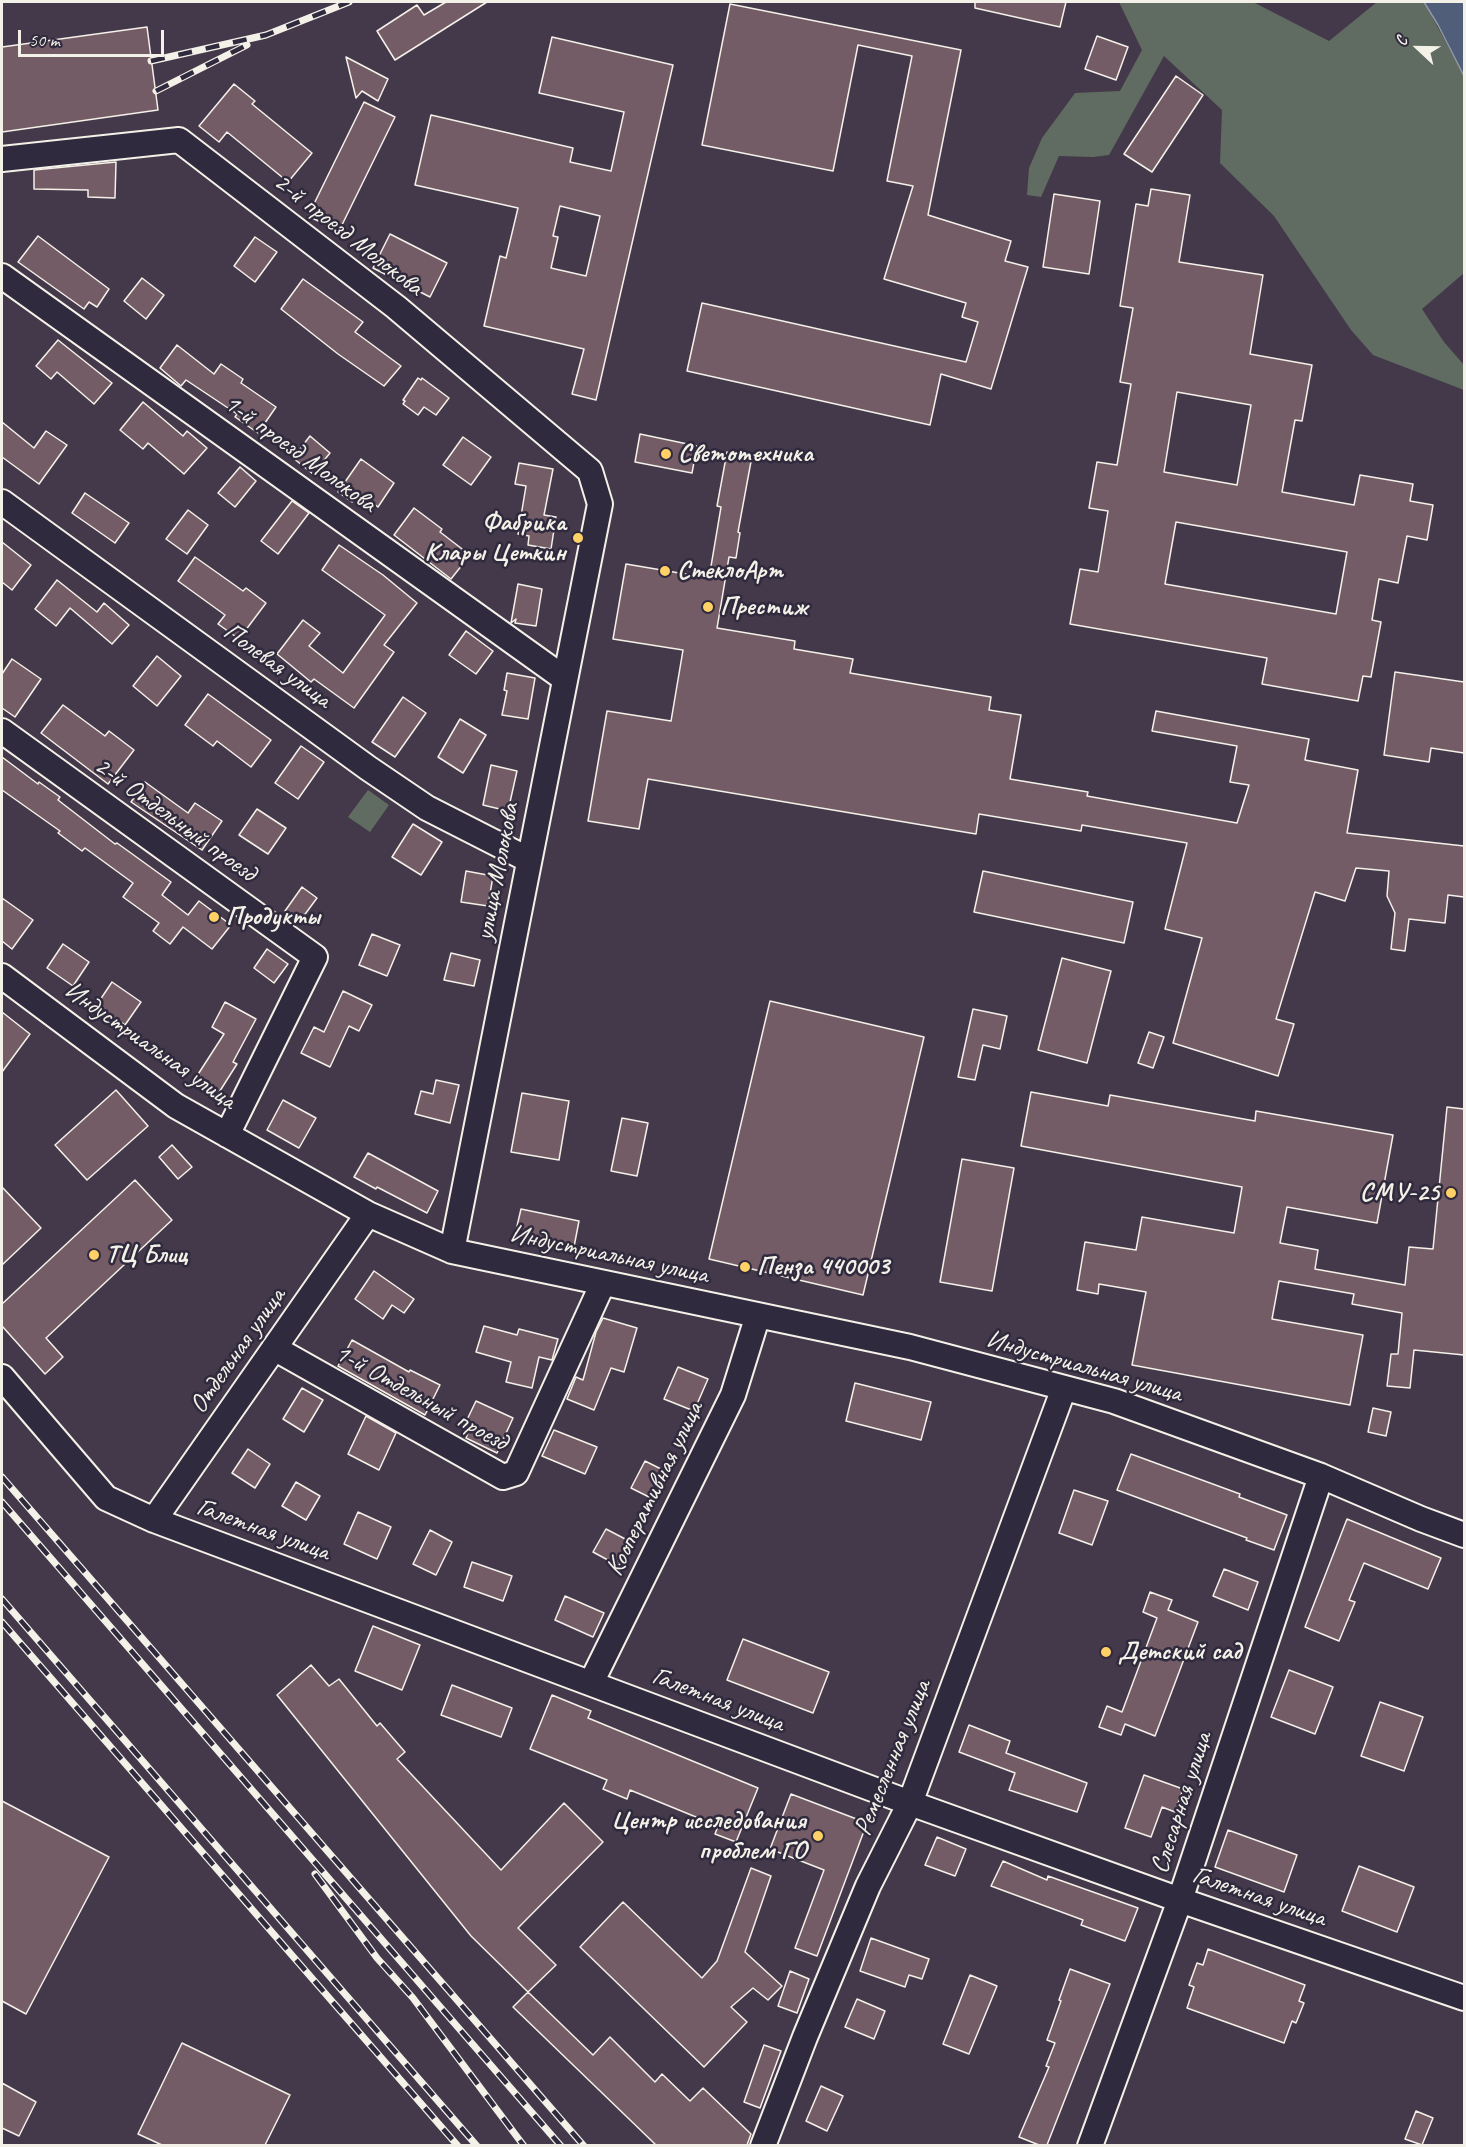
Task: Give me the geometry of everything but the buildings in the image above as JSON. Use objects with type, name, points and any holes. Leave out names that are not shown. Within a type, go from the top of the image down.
[{"type":"street","name":"2-й проезд Молокова","points":[[2,159],[178,141],[396,306],[590,471],[600,504]]},
{"type":"street","name":"1-й проезд Молокова","points":[[2,276],[565,679]]},
{"type":"street","name":"Полевая улица","points":[[2,502],[368,768],[428,808],[530,860]]},
{"type":"street","name":"улица Молокова","points":[[452,1251],[600,504]]},
{"type":"street","name":"2-й Отдельный проезд","points":[[2,731],[315,957],[227,1135]]},
{"type":"street","name":"Индустриальная улица","points":[[2,976],[176,1106],[368,1214],[452,1251],[910,1347],[1114,1401],[1321,1476],[1421,1520],[1464,1535]]},
{"type":"street","name":"Отдельная улица","points":[[154,1520],[368,1214]]},
{"type":"street","name":"1-й Отдельный проезд","points":[[274,1348],[502,1477],[516,1473],[603,1282]]},
{"type":"street","name":"Кооперативная улица","points":[[591,1683],[734,1395],[758,1315]]},
{"type":"street","name":"Галетная улица","points":[[2,1377],[106,1498],[154,1520],[910,1803],[1180,1900],[1464,1998]]},
{"type":"street","name":"Ремесленная улица","points":[[763,2145],[868,1886],[910,1803],[1064,1388]]},
{"type":"street","name":"Слесарная улица","points":[[1090,2145],[1180,1900],[1321,1476]]},
{"type":"green space","points":[[1119,2],[1253,2],[1329,41],[1377,2],[1424,2],[1464,76],[1464,273],[1422,309],[1444,342],[1464,365],[1464,390],[1373,355],[1351,330],[1274,216],[1220,163],[1222,110],[1164,56],[1109,155],[1059,156],[1041,197],[1027,195],[1029,168],[1042,138],[1075,93],[1120,91],[1142,50]]},
{"type":"green space","points":[[368,790],[389,805],[370,832],[348,817]]},
{"type":"water","points":[[1424,2],[1464,2],[1464,76],[1438,25]]},
{"type":"railway","points":[[151,61],[266,35],[349,2]]},
{"type":"railway","points":[[156,91],[247,45]]},
{"type":"railway","points":[[2,1477],[584,2146]]},
{"type":"railway","points":[[2,1502],[561,2146]]},
{"type":"railway","points":[[2,1599],[477,2146]]},
{"type":"railway","points":[[2,1622],[458,2146]]},
{"type":"railway","points":[[315,1874],[377,1958],[413,1998],[524,2146]]},
{"type":"place","name":"Светотехника","points":[[666,454]]},
{"type":"place","name":"Фабрика Клары Цеткин","points":[[578,538]]},
{"type":"place","name":"СтеклоАрт","points":[[665,571]]},
{"type":"place","name":"Престиж","points":[[708,607]]},
{"type":"place","name":"Продукты","points":[[214,917]]},
{"type":"place","name":"СМУ-25","points":[[1451,1193]]},
{"type":"place","name":"ТЦ Блиц","points":[[94,1255]]},
{"type":"place","name":"Пенза 440003","points":[[745,1267]]},
{"type":"place","name":"Детский сад","points":[[1106,1652]]},
{"type":"place","name":"Центр исследования проблем ГО","points":[[818,1836]]}]
